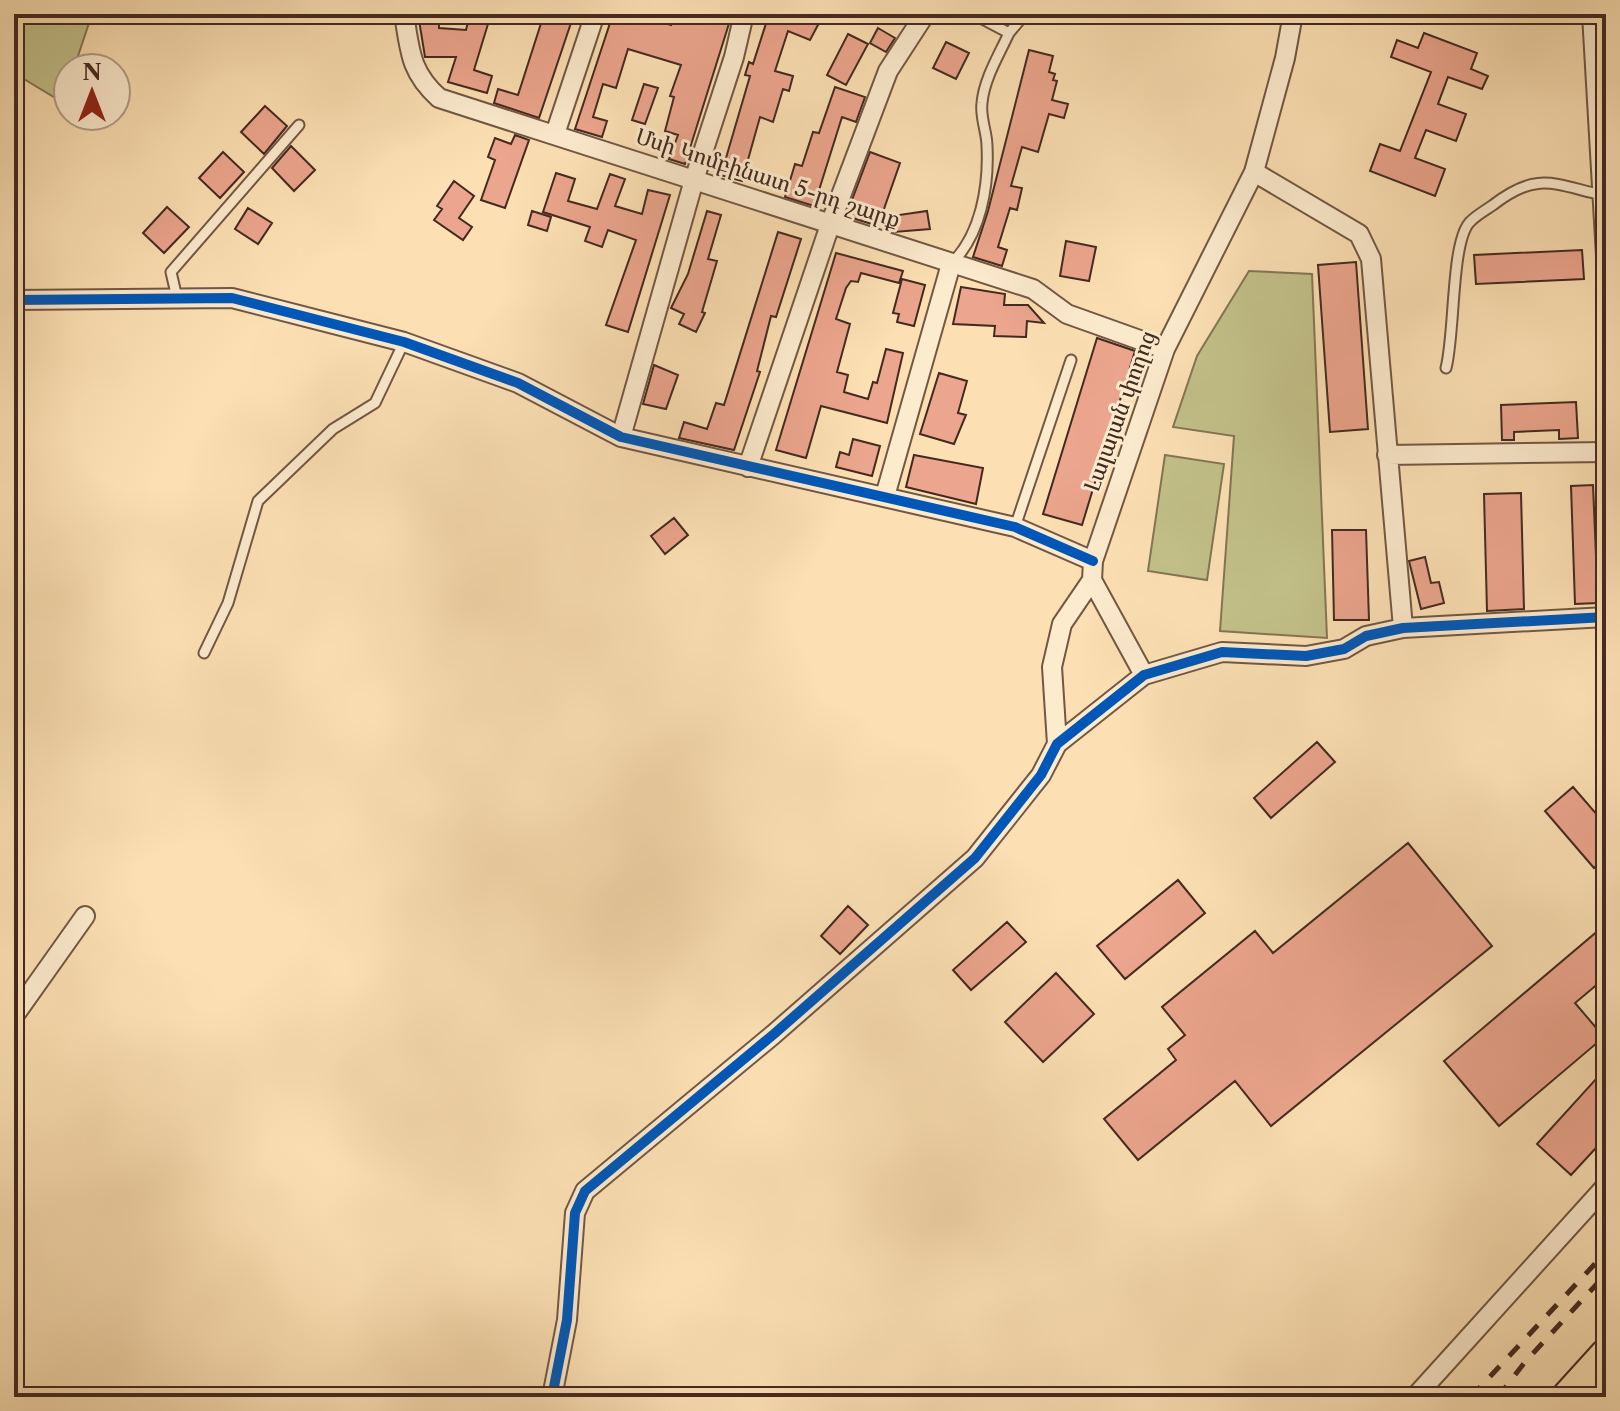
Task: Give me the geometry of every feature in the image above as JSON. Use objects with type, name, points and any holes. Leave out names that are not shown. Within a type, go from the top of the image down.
[{"type":"highway","points":[[1567,1397],[1606,1354]]},
{"type":"street","name":"Մսի Կոմբինատ 5-րդ շարք","points":[[404,14],[413,65],[421,82],[439,98],[1033,289],[1067,314],[1165,349]]},
{"type":"street","points":[[555,134],[595,14]]},
{"type":"street","points":[[621,437],[694,180],[734,57],[744,14]]},
{"type":"street","points":[[748,467],[831,222],[888,71],[925,14]]},
{"type":"street","name":"Լալայան փողոց","points":[[1092,580],[1093,561],[1165,349],[1254,172],[1285,58],[1293,14]]},
{"type":"street","points":[[1592,14],[1606,256]]},
{"type":"street","points":[[1254,172],[1359,234],[1371,259],[1403,628]]},
{"type":"street","points":[[885,496],[951,264]]},
{"type":"street","points":[[14,300],[232,298],[404,342],[518,383],[621,437],[1015,527],[1093,561]]},
{"type":"street","points":[[1387,455],[1606,452]]},
{"type":"street","points":[[1057,744],[1052,667],[1062,624],[1092,580],[1149,678]]},
{"type":"street","points":[[552,1397],[567,1320],[575,1213],[585,1191],[774,1034],[975,858],[1041,775],[1057,744],[1149,678],[1222,652],[1306,656],[1344,649],[1366,636],[1403,628],[1606,617]]},
{"type":"street","points":[[14,1016],[85,916]]},
{"type":"street","points":[[1415,1397],[1606,1186]]},
{"type":"lane","points":[[973,14],[1009,33]]},
{"type":"lane","points":[[951,264],[965,250],[986,196],[988,144],[981,107],[984,90],[1009,33],[1025,14]]},
{"type":"lane","points":[[1070,14],[1084,18],[1090,14]]},
{"type":"lane","points":[[177,298],[171,272],[299,125]]},
{"type":"lane","points":[[1446,368],[1452,343],[1459,244],[1469,224],[1516,187],[1541,181],[1602,195]]},
{"type":"lane","points":[[204,653],[228,603],[258,501],[333,429],[375,403],[404,342]]},
{"type":"lane","points":[[1015,527],[1071,360]]},
{"type":"shaded area","points":[[14,14],[92,14],[79,52],[52,52],[52,96],[14,73]]},
{"type":"shaded area","points":[[1249,271],[1312,274],[1327,638],[1220,631],[1234,436],[1173,427],[1197,356]]},
{"type":"shaded area","points":[[1165,455],[1224,464],[1207,580],[1148,571]]},
{"type":"building","points":[[418,14],[439,14],[439,28],[466,30],[470,14],[491,14],[474,70],[492,76],[487,93],[448,82],[456,57],[425,57]]},
{"type":"building","points":[[544,14],[574,14],[539,118],[494,103],[498,89],[518,95]]},
{"type":"building","points":[[613,14],[647,14],[646,17],[671,25],[675,14],[732,14],[685,164],[669,159],[678,135],[665,131],[674,97],[670,96],[681,65],[628,49],[616,88],[603,84],[593,117],[607,121],[602,137],[575,129]]},
{"type":"building","points":[[769,14],[813,14],[819,23],[810,40],[788,31],[775,71],[793,76],[789,91],[783,89],[773,122],[760,117],[742,181],[721,175],[750,76],[745,75],[749,62],[753,64]]},
{"type":"building","points":[[878,28],[895,38],[886,52],[870,43]]},
{"type":"building","points":[[1424,33],[1477,53],[1471,69],[1488,76],[1482,89],[1448,77],[1438,104],[1466,114],[1456,141],[1426,130],[1415,158],[1445,169],[1435,196],[1370,171],[1380,144],[1400,151],[1431,72],[1391,57],[1397,40],[1418,48]]},
{"type":"building","points":[[848,34],[868,44],[846,85],[827,75]]},
{"type":"building","points":[[946,42],[969,53],[956,79],[933,68]]},
{"type":"building","points":[[1029,50],[1053,56],[1049,72],[1055,74],[1053,80],[1057,81],[1052,100],[1068,104],[1064,118],[1049,114],[1038,152],[1022,147],[1011,186],[1022,188],[1017,210],[1010,208],[998,247],[1007,250],[1002,266],[973,257],[988,211]]},
{"type":"building","points":[[644,84],[658,88],[645,124],[632,120]]},
{"type":"building","points":[[835,87],[865,97],[856,122],[842,117],[814,206],[785,197],[795,164],[802,166],[813,132],[819,133]]},
{"type":"building","points":[[265,106],[287,126],[264,154],[241,132]]},
{"type":"building","points":[[515,135],[529,140],[505,208],[481,200],[495,160],[488,157],[495,138],[511,144]]},
{"type":"building","points":[[291,146],[315,170],[294,191],[272,168]]},
{"type":"building","points":[[223,152],[244,172],[220,198],[199,178]]},
{"type":"building","points":[[870,152],[900,163],[878,226],[846,216]]},
{"type":"building","points":[[556,173],[575,179],[568,201],[597,209],[610,174],[625,179],[615,206],[642,214],[648,190],[670,195],[628,332],[606,325],[636,240],[608,230],[602,247],[585,241],[590,227],[543,212]]},
{"type":"building","points":[[454,181],[474,196],[459,218],[472,227],[463,240],[434,220],[442,209],[437,206]]},
{"type":"building","points":[[167,207],[189,227],[164,253],[143,233]]},
{"type":"building","points":[[248,208],[272,223],[258,244],[235,229]]},
{"type":"building","points":[[532,211],[551,217],[547,231],[528,225]]},
{"type":"building","points":[[707,211],[721,215],[708,259],[717,261],[702,312],[705,313],[696,332],[679,324],[684,314],[671,308],[688,274]]},
{"type":"building","points":[[927,211],[930,229],[894,232],[892,216]]},
{"type":"building","points":[[778,232],[801,239],[776,317],[771,316],[757,371],[760,372],[734,450],[679,438],[684,422],[707,429],[716,403],[724,405]]},
{"type":"building","points":[[1066,241],[1096,247],[1089,281],[1060,276]]},
{"type":"building","points":[[1582,250],[1584,279],[1476,284],[1474,255]]},
{"type":"building","points":[[836,253],[903,271],[899,283],[861,273],[858,282],[851,281],[846,288],[836,319],[850,324],[837,372],[848,375],[844,392],[868,399],[873,382],[877,383],[886,349],[903,353],[887,423],[821,406],[806,458],[776,450]]},
{"type":"building","points":[[1356,262],[1368,429],[1330,432],[1318,265]]},
{"type":"building","points":[[902,279],[925,285],[914,326],[897,322],[899,314],[893,313]]},
{"type":"building","points":[[961,287],[1005,294],[1004,305],[1028,305],[1044,323],[1027,321],[1026,337],[994,336],[995,326],[953,324]]},
{"type":"building","points":[[1097,338],[1135,351],[1082,525],[1043,514]]},
{"type":"building","points":[[654,365],[678,375],[666,409],[643,404]]},
{"type":"building","points":[[939,373],[967,381],[958,413],[966,415],[954,444],[920,434]]},
{"type":"building","points":[[1576,402],[1578,438],[1559,439],[1559,430],[1514,432],[1514,440],[1502,440],[1501,405]]},
{"type":"building","points":[[853,439],[880,446],[872,476],[836,467],[840,452],[849,455]]},
{"type":"building","points":[[914,455],[983,468],[976,504],[906,487]]},
{"type":"building","points":[[1593,485],[1598,603],[1575,604],[1571,486]]},
{"type":"building","points":[[1521,493],[1524,609],[1487,611],[1484,494]]},
{"type":"building","points":[[674,518],[688,535],[665,554],[651,536]]},
{"type":"building","points":[[1332,530],[1366,530],[1369,620],[1334,620]]},
{"type":"building","points":[[1425,557],[1431,583],[1439,582],[1444,603],[1421,609],[1409,561]]},
{"type":"building","points":[[1317,742],[1335,762],[1271,818],[1254,798]]},
{"type":"building","points":[[1573,787],[1606,825],[1606,858],[1594,868],[1545,811]]},
{"type":"building","points":[[1408,843],[1492,946],[1271,1126],[1235,1081],[1138,1160],[1104,1119],[1176,1060],[1168,1049],[1185,1035],[1162,1007],[1255,931],[1273,953]]},
{"type":"building","points":[[1178,880],[1205,913],[1125,979],[1097,946]]},
{"type":"building","points":[[848,906],[868,925],[840,954],[821,936]]},
{"type":"building","points":[[1007,922],[1026,942],[971,990],[953,970]]},
{"type":"building","points":[[1606,924],[1606,977],[1575,1003],[1604,1037],[1499,1126],[1444,1061]]},
{"type":"building","points":[[1056,973],[1094,1014],[1043,1062],[1005,1022]]},
{"type":"building","points":[[1596,1079],[1606,1087],[1606,1137],[1571,1175],[1537,1144]]},
{"type":"railway","points":[[1471,1397],[1606,1252]]},
{"type":"railway","points":[[1498,1397],[1525,1362],[1606,1274]]},
{"type":"cycle path","points":[[14,300],[232,298],[404,342],[518,383],[621,437],[1015,527],[1093,561]]},
{"type":"cycle path","points":[[552,1397],[567,1320],[575,1213],[585,1191],[774,1034],[975,858],[1041,775],[1057,744],[1144,675],[1222,652],[1306,656],[1344,649],[1366,636],[1403,628],[1606,617]]}]
